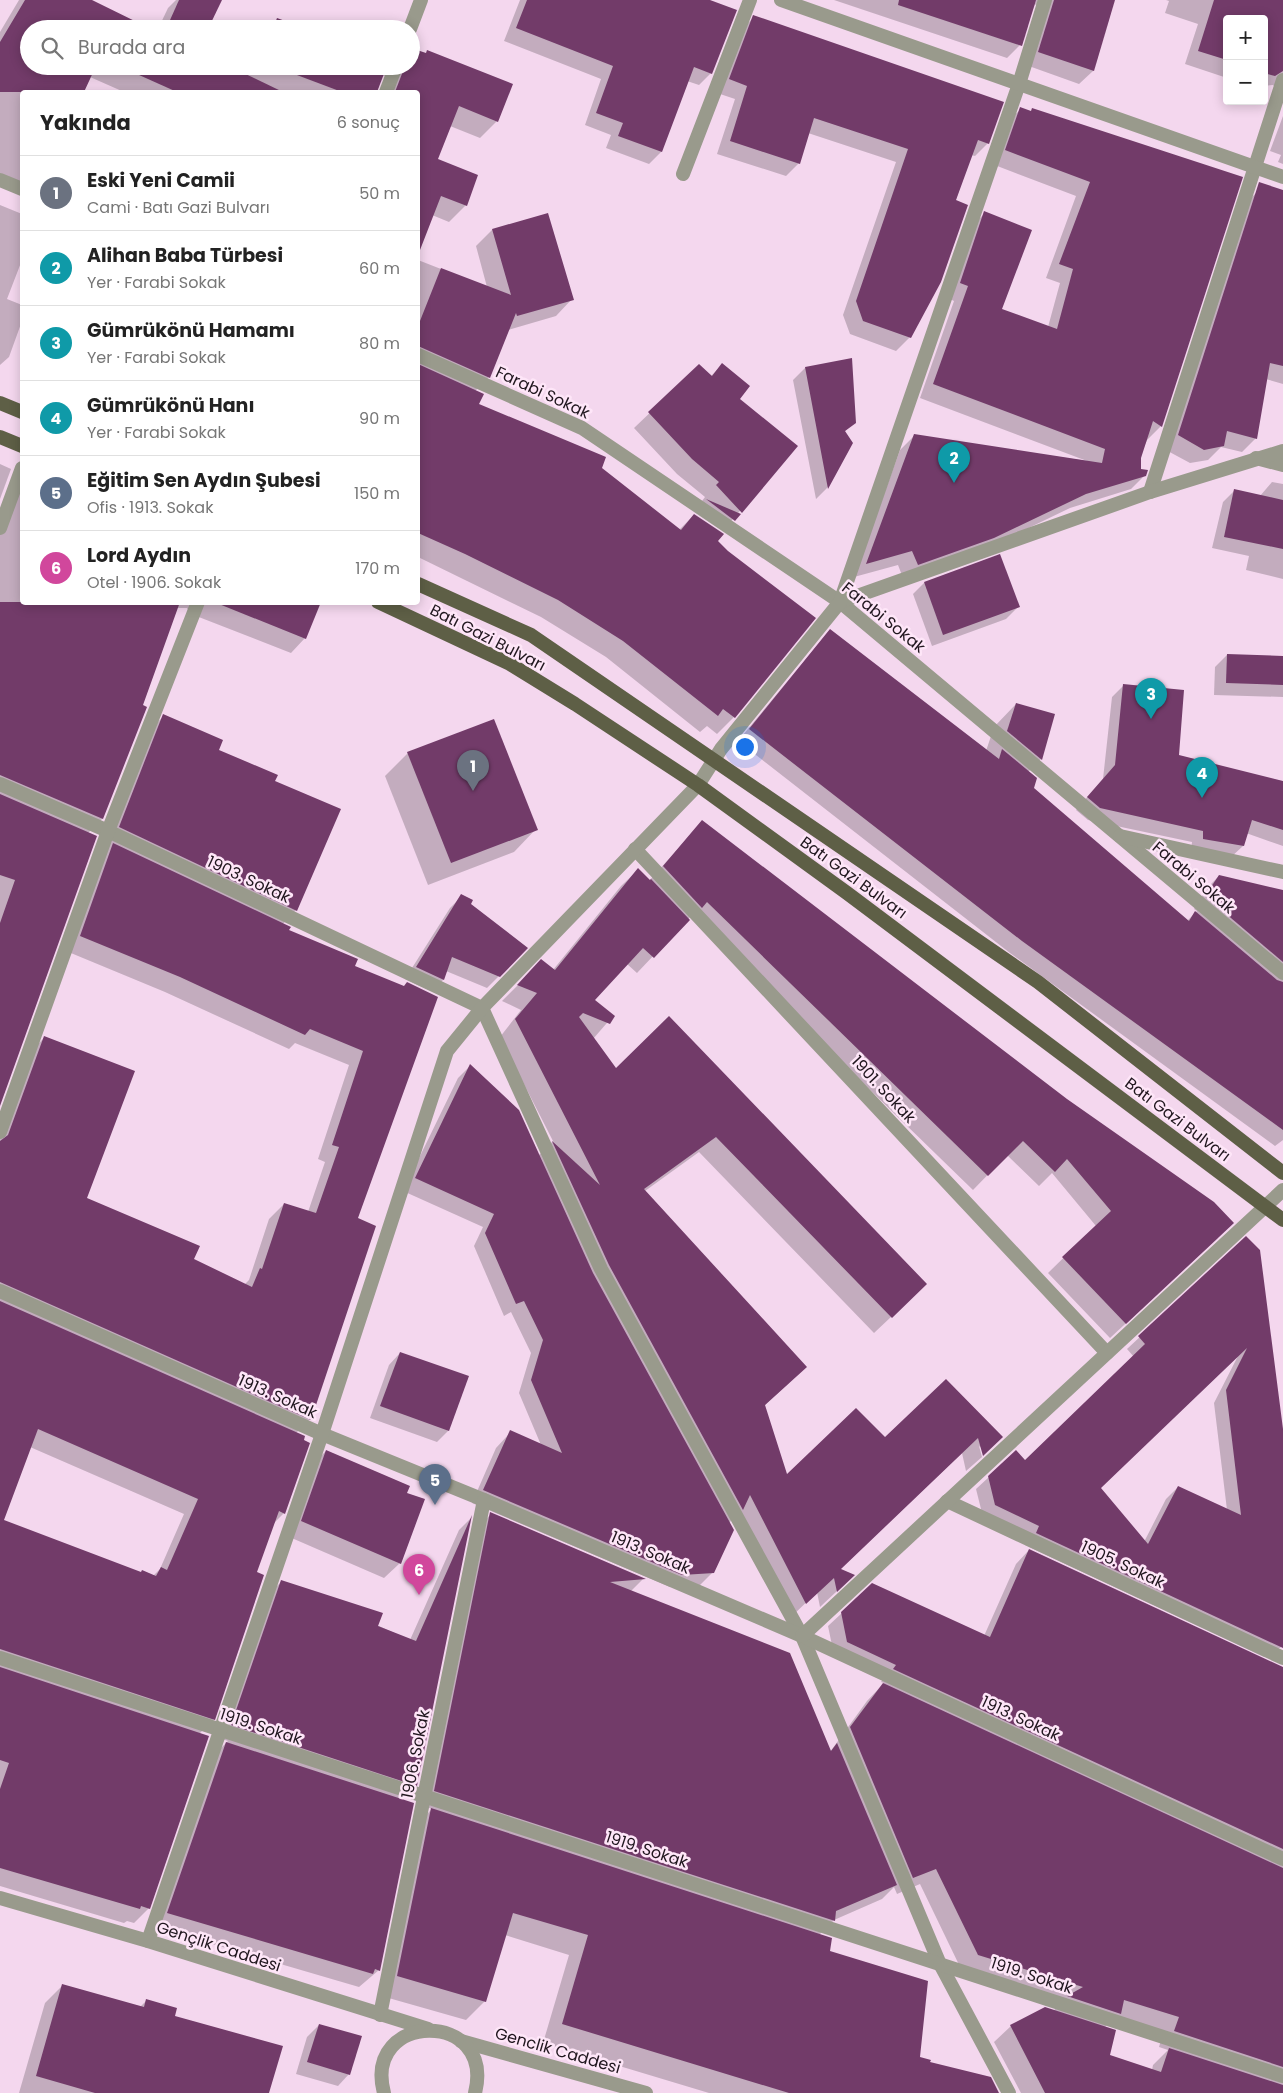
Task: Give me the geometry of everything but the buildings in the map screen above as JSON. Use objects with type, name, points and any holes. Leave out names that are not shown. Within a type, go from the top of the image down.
[{"type":"main road","points":[[0,403],[20,411]]},
{"type":"main road","points":[[0,437],[20,445]]},
{"type":"main road","name":"Batı Gazi Bulvarı","points":[[420,585],[531,635],[714,759],[1038,982],[1283,1173]]},
{"type":"main road","name":"Batı Gazi Bulvarı","points":[[384,605],[510,664],[575,704],[698,785],[847,893],[1283,1220]]},
{"type":"street","points":[[413,20],[421,0]]},
{"type":"street","points":[[683,174],[750,0]]},
{"type":"street","points":[[780,0],[1283,176]]},
{"type":"street","points":[[148,1941],[322,1434],[446,1051],[482,1008],[698,785],[714,759],[840,602],[1019,84],[1045,0]]},
{"type":"street","points":[[387,90],[393,75]]},
{"type":"street","points":[[1150,492],[1283,80]]},
{"type":"street","points":[[0,180],[20,188]]},
{"type":"street","name":"Farabi Sokak","points":[[420,356],[582,428],[840,602],[1283,973]]},
{"type":"street","points":[[840,602],[1150,492],[1255,458],[1283,451]]},
{"type":"street","points":[[1255,458],[1283,465]]},
{"type":"street","points":[[0,528],[20,473]]},
{"type":"street","points":[[0,1132],[108,831],[197,605]]},
{"type":"street","name":"1903. Sokak","points":[[0,784],[108,831],[482,1008]]},
{"type":"street","points":[[1116,835],[1283,872]]},
{"type":"street","name":"1901. Sokak","points":[[635,849],[1107,1353]]},
{"type":"street","points":[[482,1008],[601,1269],[802,1636],[939,1962],[1009,2093]]},
{"type":"street","points":[[802,1636],[1283,1190]]},
{"type":"street","name":"1913. Sokak","points":[[0,1291],[322,1434],[484,1500],[802,1636],[1283,1859]]},
{"type":"street","name":"1906. Sokak","points":[[380,2015],[484,1500]]},
{"type":"street","name":"1905. Sokak","points":[[948,1501],[1283,1658]]},
{"type":"street","name":"1919. Sokak","points":[[0,1658],[219,1731],[424,1795],[939,1962],[1283,2076]]},
{"type":"street","name":"Gençlik Caddesi","points":[[0,1898],[148,1941],[428,2029]]},
{"type":"street","points":[[384,2093],[381,2082],[388,2052],[399,2040],[412,2032],[428,2029]]},
{"type":"street","name":"Genclik Caddesi","points":[[428,2029],[444,2031],[461,2041],[646,2093]]},
{"type":"street","points":[[461,2041],[473,2056],[476,2065],[478,2084],[475,2093]]},
{"type":"place","name":"Alihan Baba Türbesi","points":[[954,483]]},
{"type":"place","name":"Gümrükönü Hamamı","points":[[1151,719]]},
{"type":"place","name":"Eski Yeni Camii","points":[[473,791]]},
{"type":"place","name":"Gümrükönü Hanı","points":[[1202,798]]},
{"type":"place","name":"Eğitim Sen Aydın Şubesi","points":[[435,1505]]},
{"type":"place","name":"Lord Aydın","points":[[419,1595]]}]
